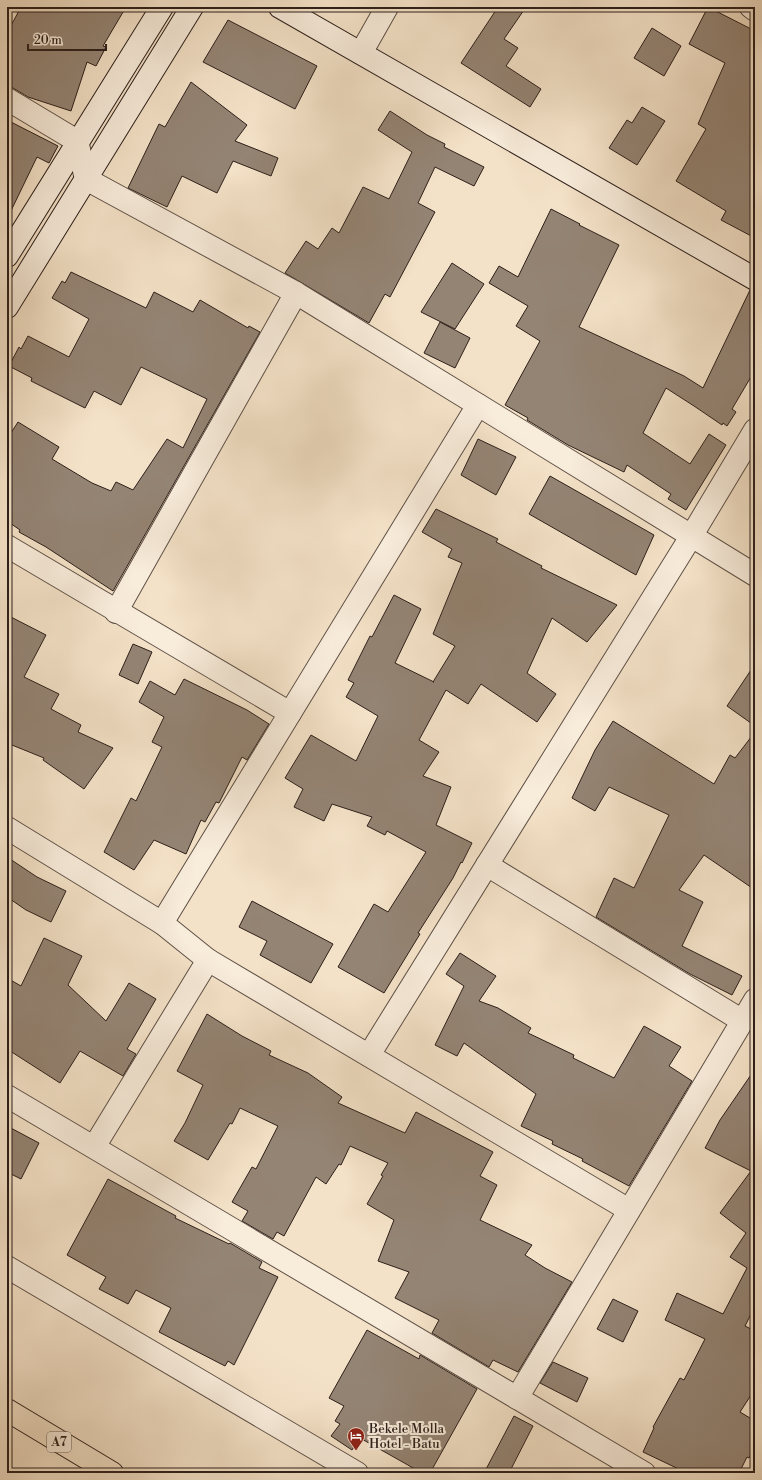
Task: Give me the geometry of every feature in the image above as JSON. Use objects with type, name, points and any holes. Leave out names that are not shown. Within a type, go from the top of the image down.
[{"type":"highway","name":"A7","points":[[7,1410],[112,1473]]},
{"type":"street","points":[[7,256],[77,141],[162,7]]},
{"type":"street","points":[[7,307],[192,7]]},
{"type":"street","points":[[280,7],[755,279]]},
{"type":"street","points":[[361,53],[387,7]]},
{"type":"street","points":[[751,7],[755,10]]},
{"type":"street","points":[[7,100],[77,141],[86,179],[296,293],[755,575]]},
{"type":"street","points":[[116,612],[296,293]]},
{"type":"street","points":[[162,923],[478,405]]},
{"type":"street","points":[[369,1055],[692,535],[755,430]]},
{"type":"street","points":[[7,546],[116,612],[290,713]]},
{"type":"street","points":[[7,828],[162,923],[208,960],[629,1210]]},
{"type":"street","points":[[487,865],[742,1020]]},
{"type":"street","points":[[94,1147],[208,960]]},
{"type":"street","points":[[517,1398],[755,1000]]},
{"type":"street","points":[[7,1096],[644,1473]]},
{"type":"street","points":[[7,1267],[357,1473]]},
{"type":"building","points":[[21,7],[126,7],[103,46],[106,47],[96,66],[87,62],[71,111],[28,97],[13,88],[7,87],[7,33]]},
{"type":"building","points":[[498,7],[526,7],[504,39],[518,48],[506,66],[541,89],[530,107],[461,63]]},
{"type":"building","points":[[708,7],[755,31],[755,238],[721,220],[726,211],[676,181],[706,129],[698,124],[725,63],[689,44]]},
{"type":"building","points":[[228,20],[317,66],[295,109],[203,62]]},
{"type":"building","points":[[652,28],[681,46],[664,76],[634,58]]},
{"type":"building","points":[[191,82],[247,125],[235,141],[278,158],[271,176],[233,161],[217,193],[182,176],[167,207],[128,188],[159,124],[165,127]]},
{"type":"building","points":[[642,107],[665,121],[637,165],[609,148],[627,120],[632,123]]},
{"type":"building","points":[[390,111],[427,135],[445,144],[444,147],[484,167],[474,186],[435,167],[418,203],[435,212],[390,297],[385,294],[369,323],[285,273],[306,241],[318,249],[332,228],[339,233],[363,187],[389,199],[412,152],[378,130]]},
{"type":"building","points":[[7,120],[58,146],[49,163],[37,157],[7,219]]},
{"type":"building","points":[[551,209],[619,245],[579,327],[684,376],[703,388],[750,290],[755,291],[755,370],[732,409],[736,412],[727,426],[723,423],[722,425],[666,388],[643,433],[690,464],[709,434],[726,445],[686,510],[668,499],[671,494],[627,465],[624,472],[568,445],[527,420],[528,418],[505,405],[540,341],[516,326],[528,306],[489,283],[499,266],[518,277]]},
{"type":"building","points":[[452,263],[484,284],[455,329],[421,312]]},
{"type":"building","points":[[71,272],[146,308],[154,292],[193,312],[200,300],[248,328],[249,326],[260,332],[113,591],[46,547],[19,532],[20,530],[7,521],[7,439],[18,422],[59,447],[52,459],[92,483],[111,491],[116,482],[133,490],[167,439],[183,448],[207,399],[141,367],[121,405],[94,391],[85,408],[31,381],[32,378],[9,366],[19,347],[21,349],[28,336],[69,357],[89,319],[52,298],[62,281],[65,283]]},
{"type":"building","points":[[440,322],[470,338],[455,368],[424,353]]},
{"type":"building","points":[[478,439],[516,457],[496,495],[461,475]]},
{"type":"building","points":[[550,476],[654,535],[636,575],[529,514]]},
{"type":"building","points":[[436,509],[498,539],[496,542],[542,566],[541,568],[617,605],[587,642],[552,618],[527,673],[556,694],[537,722],[481,684],[468,704],[446,690],[419,740],[439,752],[423,776],[451,787],[436,825],[472,843],[462,863],[461,862],[453,878],[418,933],[420,934],[384,993],[338,967],[374,904],[388,912],[426,852],[387,831],[385,835],[367,826],[372,817],[332,804],[324,821],[294,807],[303,789],[285,778],[311,735],[356,761],[378,716],[346,697],[354,683],[348,680],[370,636],[372,637],[394,595],[421,609],[395,663],[433,682],[455,646],[433,634],[462,563],[448,557],[452,549],[422,532]]},
{"type":"building","points":[[7,615],[46,635],[24,677],[59,694],[51,709],[81,725],[78,732],[113,748],[84,789],[43,760],[44,758],[7,743]]},
{"type":"building","points":[[133,644],[152,652],[138,684],[119,675]]},
{"type":"building","points":[[755,664],[755,726],[727,706]]},
{"type":"building","points":[[184,679],[247,710],[269,724],[247,760],[242,757],[219,803],[216,802],[205,822],[201,820],[186,854],[154,840],[134,870],[104,852],[131,798],[136,801],[162,747],[152,742],[164,717],[139,702],[150,681],[175,695]]},
{"type":"building","points":[[613,721],[714,784],[730,755],[735,758],[755,732],[755,890],[704,855],[679,890],[703,902],[682,946],[742,976],[732,995],[690,974],[596,917],[614,878],[634,888],[669,815],[609,787],[595,811],[572,798],[595,750]]},
{"type":"building","points":[[7,857],[37,877],[66,891],[51,922],[26,910],[7,897]]},
{"type":"building","points":[[252,901],[333,944],[311,983],[260,955],[267,941],[239,927]]},
{"type":"building","points":[[44,938],[82,956],[68,985],[106,1021],[129,983],[156,999],[127,1049],[136,1054],[123,1076],[80,1051],[60,1083],[7,1049],[7,978],[21,986]]},
{"type":"building","points":[[460,953],[496,976],[479,1001],[498,1008],[531,1028],[528,1033],[574,1055],[573,1058],[614,1078],[644,1026],[681,1047],[669,1066],[692,1081],[629,1186],[582,1161],[583,1159],[552,1144],[553,1141],[521,1126],[536,1094],[464,1043],[457,1056],[435,1045],[464,986],[446,974]]},
{"type":"building","points":[[207,1014],[242,1036],[271,1051],[269,1055],[308,1073],[342,1097],[338,1103],[405,1133],[416,1112],[493,1152],[480,1176],[497,1185],[480,1220],[532,1245],[525,1255],[545,1268],[572,1282],[518,1372],[493,1360],[489,1367],[432,1333],[439,1320],[395,1298],[409,1272],[378,1261],[394,1220],[367,1204],[383,1176],[381,1175],[388,1163],[350,1146],[341,1165],[339,1164],[326,1184],[316,1177],[284,1236],[277,1232],[273,1239],[242,1221],[248,1211],[232,1202],[252,1167],[256,1169],[278,1126],[240,1108],[232,1124],[230,1123],[208,1160],[174,1141],[185,1123],[203,1085],[177,1071]]},
{"type":"building","points":[[755,1069],[755,1306],[745,1326],[755,1331],[755,1389],[740,1412],[755,1421],[755,1447],[749,1458],[747,1457],[739,1473],[687,1473],[643,1452],[654,1428],[653,1427],[680,1378],[684,1380],[705,1339],[665,1320],[677,1293],[723,1314],[747,1268],[730,1257],[746,1233],[720,1213],[751,1171],[705,1148],[720,1120]]},
{"type":"building","points":[[7,1126],[39,1143],[21,1179],[7,1172]]},
{"type":"building","points":[[108,1179],[176,1216],[175,1218],[229,1244],[230,1243],[262,1262],[259,1268],[278,1277],[234,1365],[228,1361],[225,1366],[159,1332],[171,1308],[136,1290],[128,1304],[99,1289],[106,1277],[67,1255]]},
{"type":"building","points":[[613,1299],[638,1311],[623,1342],[597,1329]]},
{"type":"building","points":[[367,1330],[419,1359],[420,1355],[477,1389],[430,1473],[422,1473],[360,1438],[352,1450],[331,1436],[340,1424],[335,1421],[344,1406],[329,1398]]},
{"type":"building","points":[[553,1362],[588,1378],[577,1402],[540,1383]]},
{"type":"building","points":[[514,1416],[533,1426],[509,1473],[484,1473]]},
{"type":"place","name":"Bekele Molla Hotel - Batu","points":[[356,1451]]}]
